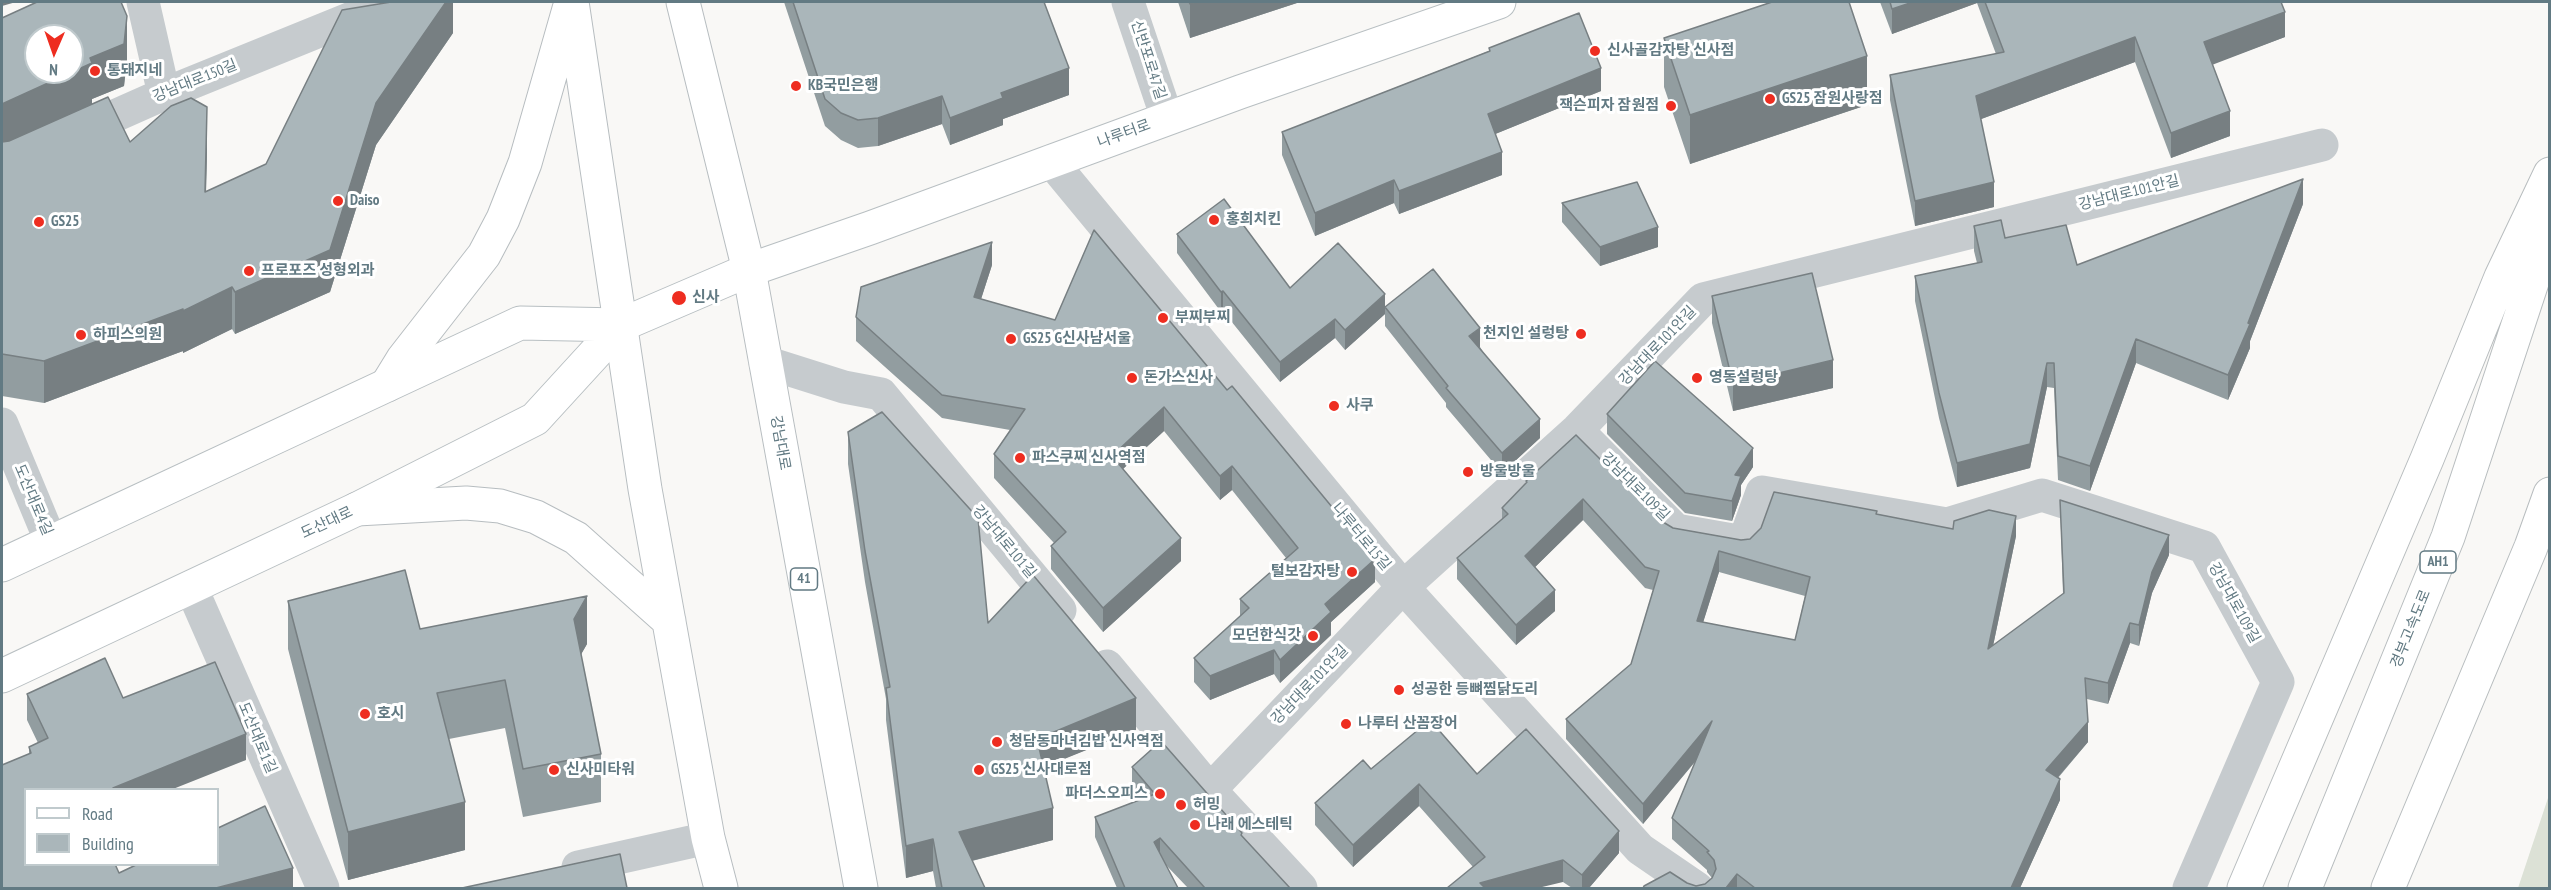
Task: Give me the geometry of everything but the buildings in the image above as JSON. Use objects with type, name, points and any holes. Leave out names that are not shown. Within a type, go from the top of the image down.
[{"type":"main road","points":[[572,2],[645,489],[708,838],[721,888]]},
{"type":"main road","points":[[387,385],[403,359],[483,255],[504,219],[525,163],[572,2]]},
{"type":"main road","name":"강남대로","points":[[683,2],[749,270],[861,888]]},
{"type":"main road","name":"나루터로","points":[[749,270],[1167,118],[1499,2]]},
{"type":"main road","points":[[2244,888],[2427,459],[2501,278],[2550,174]]},
{"type":"main road","name":"경부고속도로","points":[[2305,888],[2448,537],[2550,228]]},
{"type":"main road","name":"도산대로","points":[[2,676],[357,509],[535,418],[621,325],[749,270]]},
{"type":"main road","name":"도산대로","points":[[2,565],[520,323],[621,325]]},
{"type":"main road","points":[[2388,888],[2531,547],[2550,494]]},
{"type":"main road","points":[[357,509],[466,503],[500,506],[536,517],[576,538],[669,621]]},
{"type":"street","points":[[143,2],[164,94]]},
{"type":"street","name":"강남대로150길","points":[[2,166],[164,94],[391,2]]},
{"type":"street","name":"신반포로47길","points":[[1128,2],[1167,118]]},
{"type":"street","name":"강남대로101안길","points":[[1210,790],[1403,587],[1577,430],[1702,299],[2322,145]]},
{"type":"street","name":"나루터로15길","points":[[1051,161],[1403,587],[1640,849],[1697,888]]},
{"type":"street","name":"강남대로101길","points":[[765,362],[844,387],[881,394],[1210,790],[1301,888]]},
{"type":"street","name":"도산대로4길","points":[[2,424],[51,542]]},
{"type":"street","name":"강남대로109길","points":[[1577,430],[1676,530],[1744,542],[1762,492],[1947,524],[2042,495],[2204,547],[2278,682],[2189,888]]},
{"type":"street","name":"도산대로1길","points":[[191,587],[323,888]]},
{"type":"street","points":[[551,873],[708,838]]},
{"type":"shaded area","points":[[2549,795],[2549,888],[2518,888]]},
{"type":"place","name":"신사골감자탕 신사점","points":[[1595,51]]},
{"type":"place","name":"통돼지네","points":[[95,71]]},
{"type":"place","name":"KB국민은행","points":[[796,86]]},
{"type":"place","name":"GS25 잠원사랑점","points":[[1770,99]]},
{"type":"place","name":"잭슨피자 잠원점","points":[[1671,106]]},
{"type":"place","name":"Daiso","points":[[338,201]]},
{"type":"place","name":"홍희치킨","points":[[1214,220]]},
{"type":"place","name":"GS25","points":[[39,222]]},
{"type":"place","name":"프로포즈 성형외과","points":[[249,271]]},
{"type":"place","name":"신사","points":[[679,298]]},
{"type":"place","name":"부찌부찌","points":[[1163,318]]},
{"type":"place","name":"천지인 설렁탕","points":[[1581,334]]},
{"type":"place","name":"하피스의원","points":[[81,335]]},
{"type":"place","name":"GS25 G신사남서울","points":[[1011,339]]},
{"type":"place","name":"돈가스신사","points":[[1132,378]]},
{"type":"place","name":"영동설렁탕","points":[[1697,378]]},
{"type":"place","name":"사쿠","points":[[1334,406]]},
{"type":"place","name":"파스쿠찌 신사역점","points":[[1020,458]]},
{"type":"place","name":"방울방울","points":[[1468,472]]},
{"type":"place","name":"털보감자탕","points":[[1352,572]]},
{"type":"place","name":"모던한식갓","points":[[1313,636]]},
{"type":"place","name":"성공한 등뼈찜닭도리","points":[[1399,690]]},
{"type":"place","name":"호시","points":[[365,714]]},
{"type":"place","name":"나루터 산꼼장어","points":[[1346,724]]},
{"type":"place","name":"청담동마녀김밥 신사역점","points":[[997,742]]},
{"type":"place","name":"신사미타워","points":[[554,770]]},
{"type":"place","name":"GS25 신사대로점","points":[[979,770]]},
{"type":"place","name":"파더스오피스","points":[[1160,794]]},
{"type":"place","name":"허밍","points":[[1181,805]]},
{"type":"place","name":"나래 에스테틱","points":[[1195,825]]}]
